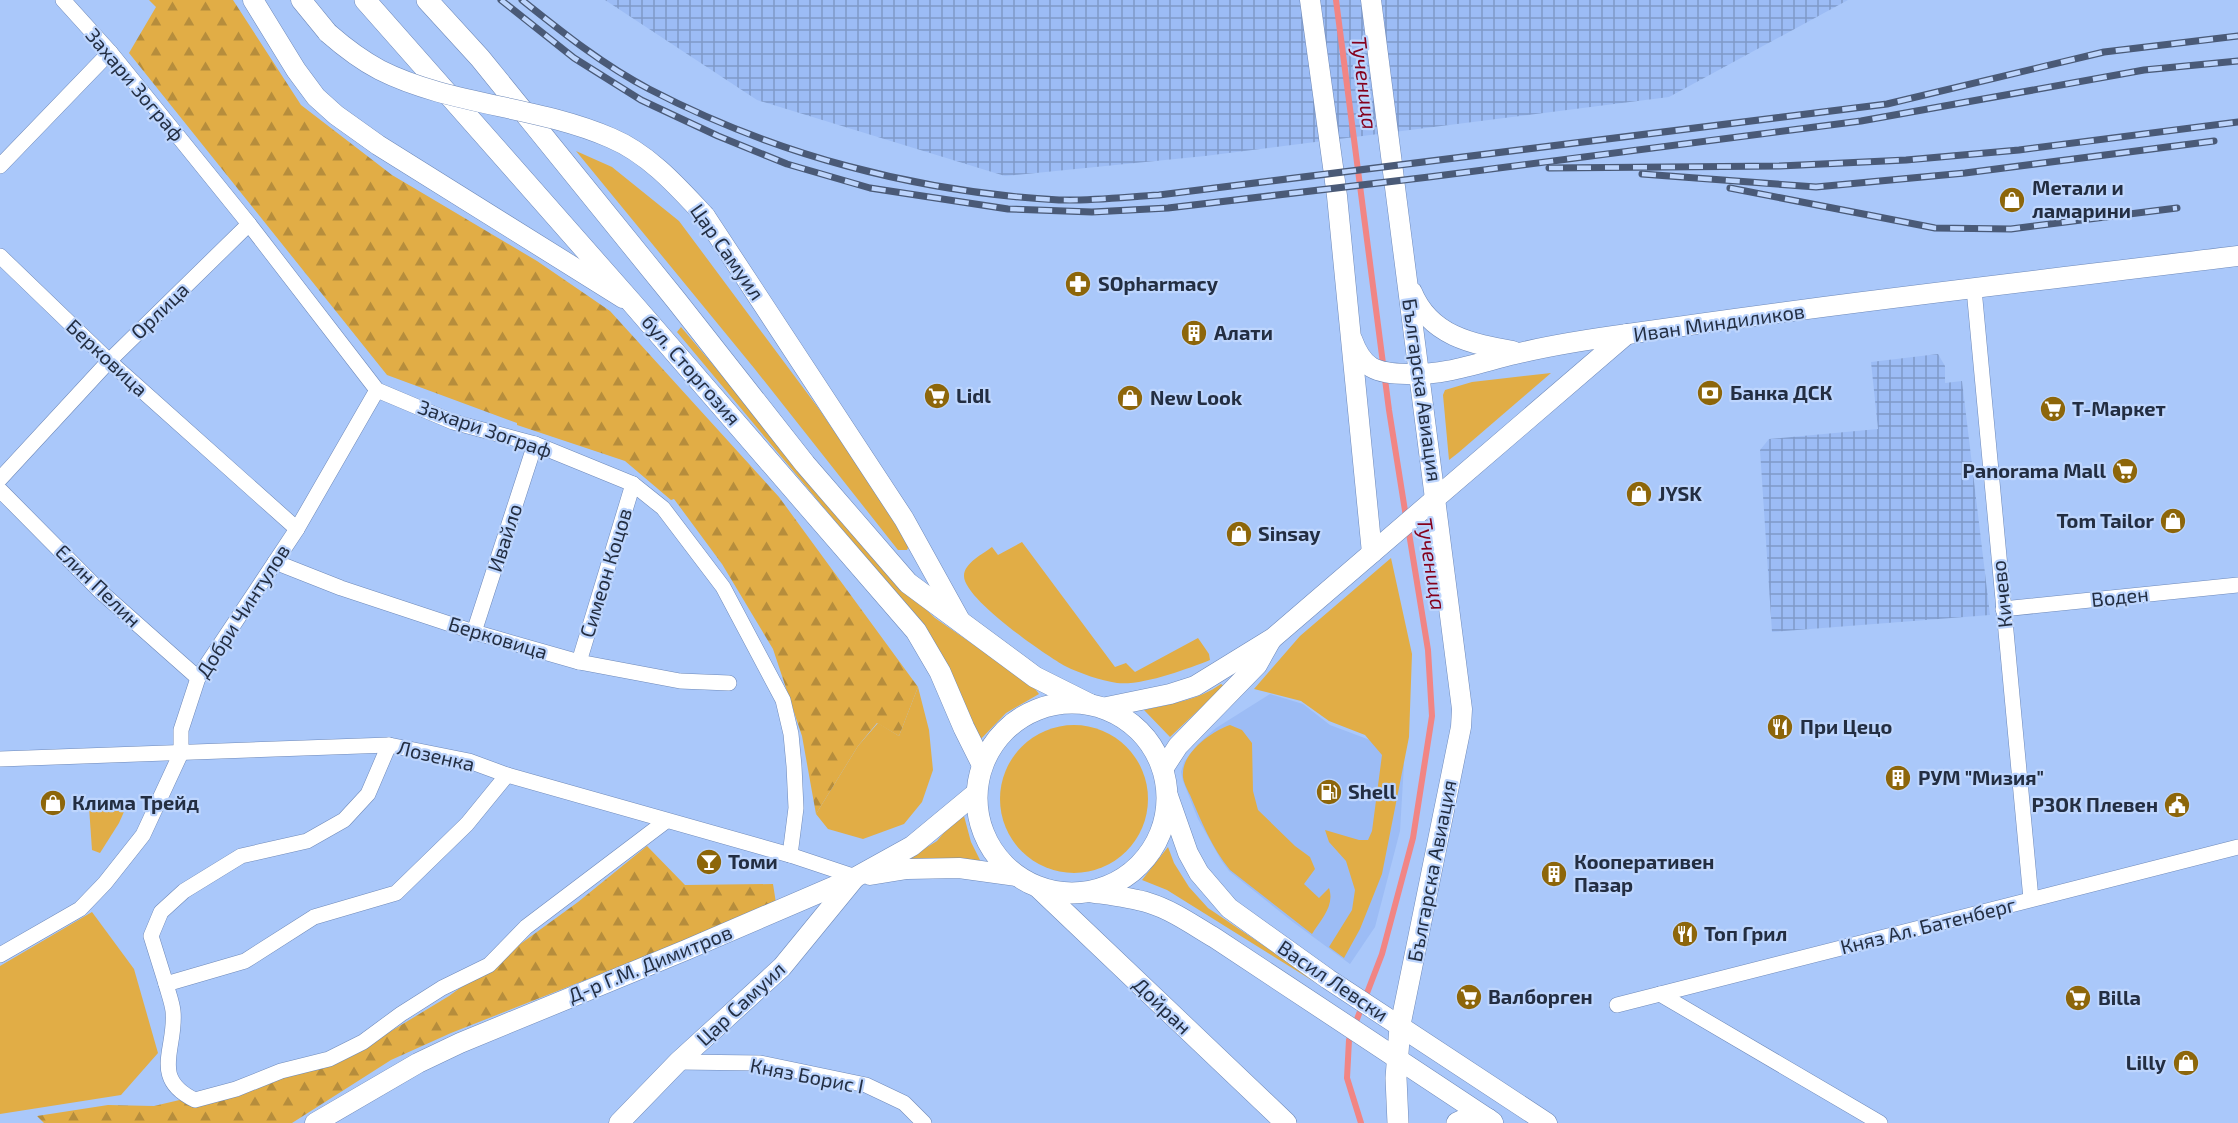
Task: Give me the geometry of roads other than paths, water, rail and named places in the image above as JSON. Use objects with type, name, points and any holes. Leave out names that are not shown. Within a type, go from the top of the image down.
[{"type":"main road","name":"бул. Сторгозия","points":[[365,0],[916,630],[940,672],[982,764]]},
{"type":"main road","name":"бул. Сторгозия","points":[[427,0],[480,58],[805,464],[908,583],[1035,677],[1096,706]]},
{"type":"main road","points":[[1062,703],[1096,706],[1129,721],[1150,743],[1163,769],[1168,796],[1164,823],[1154,848],[1137,868],[1114,884],[1089,892],[1063,893],[1038,888],[1017,876],[999,860],[986,840],[978,817],[976,793],[982,764],[995,741],[1014,722],[1036,709],[1062,703]]},
{"type":"main road","name":"Дойран","points":[[1038,888],[1286,1123]]},
{"type":"main road","points":[[1398,1123],[1396,1058],[1400,1027]]},
{"type":"main road","points":[[1457,1123],[1468,1117],[1479,1116],[1491,1121]]},
{"type":"street","name":"Захари Зограф","points":[[63,0],[110,52],[249,224],[377,390],[453,422],[535,444],[633,484],[663,508],[723,587],[783,700],[791,734],[794,766],[795,808],[790,855]]},
{"type":"street","points":[[253,0],[296,70],[316,97],[336,116],[378,145],[633,304]]},
{"type":"street","name":"Цар Самуил","points":[[301,0],[328,33],[362,60],[431,89],[546,117],[613,138],[655,166],[705,216],[904,519],[962,625]]},
{"type":"street","points":[[1310,0],[1336,196],[1372,553]]},
{"type":"street","name":"Българска Авиация","points":[[1371,0],[1405,270],[1412,374],[1461,692],[1461,728],[1400,1027]]},
{"type":"street","points":[[0,166],[110,52]]},
{"type":"street","name":"Орлица","points":[[0,479],[109,361],[249,224]]},
{"type":"street","name":"Иван Миндиликов","points":[[1096,706],[1170,694],[1195,686],[1273,638],[1627,334],[2238,255]]},
{"type":"street","name":"Берковица","points":[[0,256],[109,361],[297,529]]},
{"type":"street","points":[[1405,270],[1420,308],[1428,318],[1448,334],[1480,345],[1522,352]]},
{"type":"street","name":"Кичево","points":[[1974,289],[2031,899]]},
{"type":"street","points":[[1352,339],[1358,355],[1372,369],[1412,374],[1627,334]]},
{"type":"street","name":"Добри Чинтулов","points":[[0,955],[80,909],[105,883],[143,835],[181,753],[181,730],[198,678],[297,529],[377,390]]},
{"type":"street","name":"Ивайло","points":[[474,632],[535,444]]},
{"type":"street","name":"Симеон Коцов","points":[[579,662],[633,484]]},
{"type":"street","name":"Елин Пелин","points":[[0,490],[101,592],[198,678]]},
{"type":"street","name":"Берковица","points":[[275,562],[341,588],[474,632],[579,662],[680,681],[729,683]]},
{"type":"street","name":"Воден","points":[[2003,609],[2238,585]]},
{"type":"street","name":"Иван Миндиликов","points":[[1163,769],[1178,746],[1257,665],[1273,638]]},
{"type":"street","points":[[389,745],[368,794],[344,820],[307,841],[241,856],[184,891],[161,912],[151,936],[173,1011],[167,1072],[182,1093],[195,1100],[236,1089],[281,1071],[328,1059],[363,1042],[442,988],[489,965],[526,927],[666,821]]},
{"type":"street","name":"Лозенка","points":[[0,759],[389,745],[469,761],[507,776],[790,855],[856,877]]},
{"type":"street","points":[[166,984],[245,961],[314,917],[396,893],[467,824],[507,776]]},
{"type":"street","name":"Д-р Г.М. Димитров","points":[[315,1123],[418,1063],[460,1043],[687,950],[856,877],[912,846],[976,793]]},
{"type":"street","name":"Васил Левски","points":[[1168,796],[1188,853],[1199,873],[1229,908],[1328,979],[1547,1123]]},
{"type":"street","name":"Княз Ал. Батенберг","points":[[1617,1005],[2238,847]]},
{"type":"street","points":[[856,877],[907,869],[959,868],[1017,876]]},
{"type":"street","name":"Цар Самуил","points":[[619,1123],[678,1062],[782,967],[856,877]]},
{"type":"street","name":"Васил Левски","points":[[1089,892],[1130,898],[1174,914],[1316,1004],[1491,1121]]},
{"type":"street","points":[[1660,994],[1880,1123]]},
{"type":"street","name":"Княз Борис I","points":[[678,1062],[760,1063],[866,1085],[904,1102],[924,1123]]},
{"type":"waterway","name":"Тученица","points":[[1336,0],[1389,410],[1406,517]]},
{"type":"waterway","name":"Тученица","points":[[1361,1123],[1347,1078],[1349,1040],[1382,954],[1413,838],[1432,716],[1428,650],[1408,527]]},
{"type":"railway","points":[[501,0],[574,58],[641,100],[718,136],[787,164],[870,188],[1008,209],[1092,212],[1168,208],[1861,121],[2144,70],[2238,61]]},
{"type":"railway","points":[[522,0],[583,48],[632,80],[697,112],[747,133],[797,151],[900,179],[952,189],[1059,200],[1159,195],[1887,104],[2104,52],[2238,36]]},
{"type":"railway","points":[[1549,168],[1780,166],[1906,160],[2019,150],[2238,122]]},
{"type":"railway","points":[[1642,174],[1816,187],[1965,173],[2214,141]]},
{"type":"railway","points":[[1730,188],[1935,228],[2011,229],[2177,208]]},
{"type":"place","name":"Метали и ламарини","points":[[2012,200]]},
{"type":"place","name":"SOpharmacy","points":[[1078,284]]},
{"type":"place","name":"Алати","points":[[1194,333]]},
{"type":"place","name":"Банка ДСК","points":[[1710,393]]},
{"type":"place","name":"Lidl","points":[[937,396]]},
{"type":"place","name":"New Look","points":[[1130,398]]},
{"type":"place","name":"Т-Маркет","points":[[2053,409]]},
{"type":"place","name":"Panorama Mall","points":[[2125,471]]},
{"type":"place","name":"JYSK","points":[[1639,494]]},
{"type":"place","name":"Tom Tailor","points":[[2173,521]]},
{"type":"place","name":"Sinsay","points":[[1239,534]]},
{"type":"place","name":"При Цецо","points":[[1780,727]]},
{"type":"place","name":"РУМ \"Мизия\"","points":[[1898,778]]},
{"type":"place","name":"Shell","points":[[1329,792]]},
{"type":"place","name":"Клима Трейд","points":[[53,803]]},
{"type":"place","name":"РЗОК Плевен","points":[[2177,805]]},
{"type":"place","name":"Томи","points":[[709,862]]},
{"type":"place","name":"Кооперативен Пазар","points":[[1554,874]]},
{"type":"place","name":"Топ Грил","points":[[1685,934]]},
{"type":"place","name":"Валборген","points":[[1469,997]]},
{"type":"place","name":"Billa","points":[[2078,998]]},
{"type":"place","name":"Lilly","points":[[2186,1063]]}]
